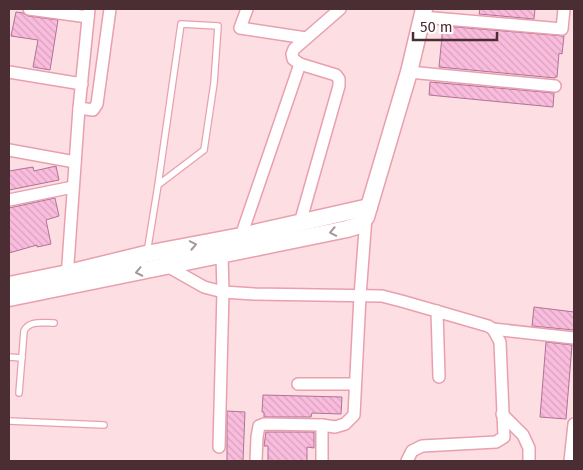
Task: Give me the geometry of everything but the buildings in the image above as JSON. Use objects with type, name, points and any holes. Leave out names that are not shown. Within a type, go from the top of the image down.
[{"type":"street","points":[[29,9],[88,13],[79,108],[67,280]]},
{"type":"street","points":[[79,108],[93,110],[96,104],[110,9]]},
{"type":"street","points":[[247,9],[240,28],[306,38]]},
{"type":"street","points":[[300,223],[339,86],[339,80],[336,75],[300,64],[293,59],[292,54],[294,49],[340,9]]},
{"type":"street","points":[[256,461],[259,426],[264,424],[334,427],[345,424],[354,415],[360,296],[368,212],[409,72],[423,13],[562,29],[564,9]]},
{"type":"street","points":[[241,236],[300,64]]},
{"type":"street","points":[[9,72],[82,84]]},
{"type":"street","points":[[409,72],[555,86]]},
{"type":"street","points":[[9,150],[75,162]]},
{"type":"street","points":[[9,200],[73,187]]},
{"type":"street","points":[[9,298],[146,254],[300,223],[368,212]]},
{"type":"street","points":[[9,285],[67,280],[167,266],[222,255],[347,229],[360,225],[368,212]]},
{"type":"street","points":[[219,447],[223,292],[222,255]]},
{"type":"street","points":[[167,266],[204,287],[223,292],[382,296],[488,326],[494,330],[574,338]]},
{"type":"street","points":[[437,311],[438,377]]},
{"type":"street","points":[[407,461],[412,451],[422,446],[496,442],[504,437],[500,342],[494,330]]},
{"type":"street","points":[[298,384],[355,384]]},
{"type":"street","points":[[502,414],[523,435],[529,448],[529,461]]},
{"type":"street","points":[[570,461],[574,424]]},
{"type":"street","points":[[322,425],[322,461]]},
{"type":"lane","points":[[146,254],[181,24],[218,26],[214,83],[204,150],[158,185]]},
{"type":"lane","points":[[20,392],[24,332],[26,327],[31,324],[54,323]]},
{"type":"lane","points":[[9,357],[22,358]]},
{"type":"lane","points":[[9,421],[104,425]]}]
